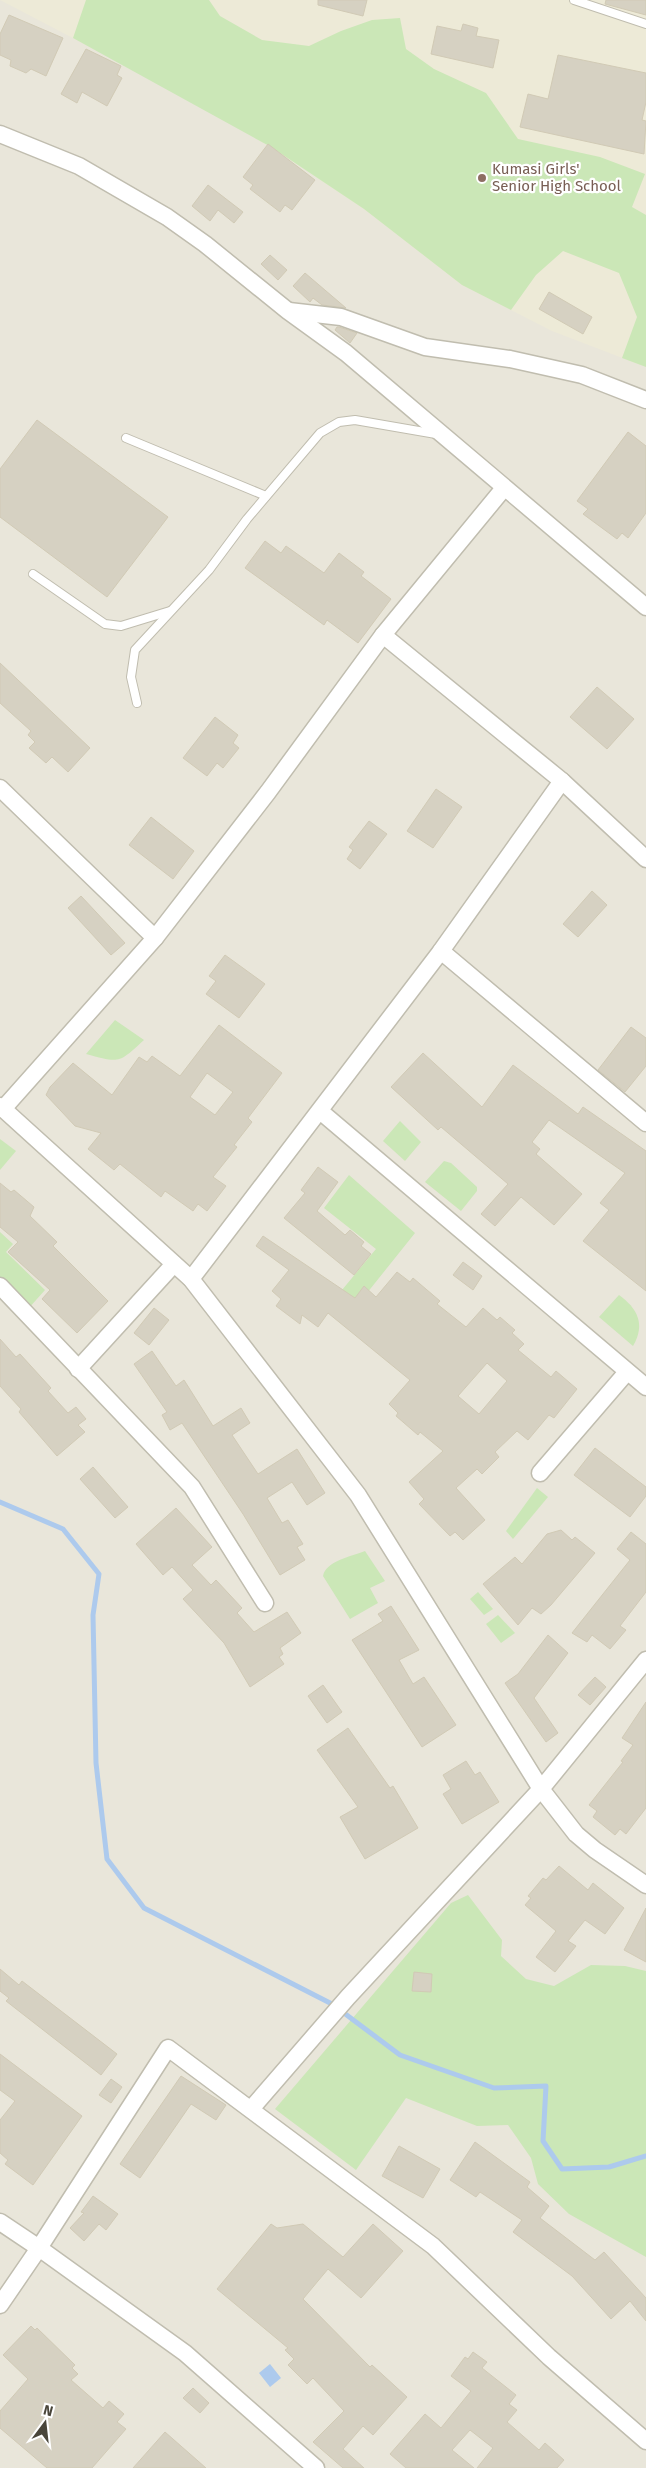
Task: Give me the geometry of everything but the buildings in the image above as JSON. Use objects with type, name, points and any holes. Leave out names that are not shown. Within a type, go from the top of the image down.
[{"type":"street","points":[[0,134],[79,166],[167,217],[205,244],[346,353],[646,607]]},
{"type":"street","points":[[288,310],[341,317],[425,347],[510,359],[582,375],[646,400]]},
{"type":"street","points":[[504,488],[383,635],[268,792],[155,938],[2,1108],[191,1280],[358,1495],[541,1789],[583,1839],[646,1885]]},
{"type":"street","points":[[383,635],[562,781],[646,859]]},
{"type":"street","points":[[191,1280],[441,951],[562,781]]},
{"type":"street","points":[[0,788],[155,938]]},
{"type":"street","points":[[441,951],[646,1122]]},
{"type":"street","points":[[320,1111],[646,1388]]},
{"type":"street","points":[[78,1369],[174,1264]]},
{"type":"street","points":[[0,1286],[192,1487],[265,1603]]},
{"type":"street","points":[[540,1473],[627,1372]]},
{"type":"street","points":[[250,2109],[348,1997],[541,1789],[646,1660]]},
{"type":"street","points":[[0,2305],[168,2048],[433,2246],[549,2357],[646,2441]]},
{"type":"street","points":[[0,2222],[185,2353],[316,2468]]},
{"type":"lane","points":[[574,0],[646,24]]},
{"type":"lane","points":[[137,703],[131,677],[135,650],[209,570],[266,496],[320,433],[339,422],[355,420],[442,435]]},
{"type":"lane","points":[[126,438],[266,496]]},
{"type":"lane","points":[[33,574],[105,624],[122,626],[172,610]]},
{"type":"shaded area","points":[[0,0],[646,0],[646,2468],[0,2468]]},
{"type":"shaded area","name":"Kumasi Girls' Senior High School","points":[[0,0],[646,0],[646,367],[552,331],[462,285],[364,209],[271,147],[140,73]]},
{"type":"green space","name":"Kumasi Girls' Senior High School","points":[[86,0],[209,0],[220,16],[262,40],[309,46],[341,31],[372,20],[400,18],[406,49],[434,69],[486,93],[518,139],[600,157],[645,174],[632,207],[646,215],[646,367],[622,358],[637,317],[619,273],[563,251],[536,275],[511,310],[462,285],[364,209],[271,147],[73,38]]},
{"type":"green space","points":[[115,1020],[144,1040],[129,1054],[118,1059],[112,1060],[86,1054]]},
{"type":"green space","points":[[400,1121],[421,1142],[405,1161],[383,1141]]},
{"type":"green space","points":[[0,1139],[16,1151],[0,1170]]},
{"type":"green space","points":[[444,1161],[451,1163],[477,1187],[477,1191],[461,1211],[425,1182]]},
{"type":"green space","points":[[349,1175],[415,1233],[359,1303],[342,1290],[376,1249],[324,1208]]},
{"type":"green space","points":[[0,1232],[13,1244],[6,1252],[45,1290],[28,1309],[0,1278]]},
{"type":"green space","points":[[619,1295],[631,1305],[638,1317],[639,1331],[633,1346],[599,1317]]},
{"type":"green space","points":[[537,1488],[548,1497],[513,1539],[506,1531]]},
{"type":"green space","points":[[365,1551],[385,1581],[370,1588],[378,1603],[350,1619],[323,1576],[329,1566],[334,1563]]},
{"type":"green space","points":[[478,1592],[493,1609],[484,1615],[470,1599]]},
{"type":"green space","points":[[498,1615],[515,1633],[501,1643],[486,1624]]},
{"type":"green space","points":[[468,1895],[502,1940],[501,1956],[526,1979],[554,1986],[591,1965],[625,1966],[646,1971],[646,2257],[569,2214],[538,2184],[531,2158],[508,2125],[477,2126],[406,2098],[356,2170],[275,2109],[451,1903]]},
{"type":"water","points":[[270,2364],[281,2378],[270,2387],[259,2373]]},
{"type":"waterway","points":[[0,1502],[63,1529],[99,1574],[93,1615],[96,1763],[107,1859],[144,1908],[332,2004],[400,2055],[494,2088],[546,2086],[543,2141],[562,2169],[609,2167],[646,2156]]},
{"type":"place","name":"Kumasi Girls' Senior High School","points":[[482,178]]}]
